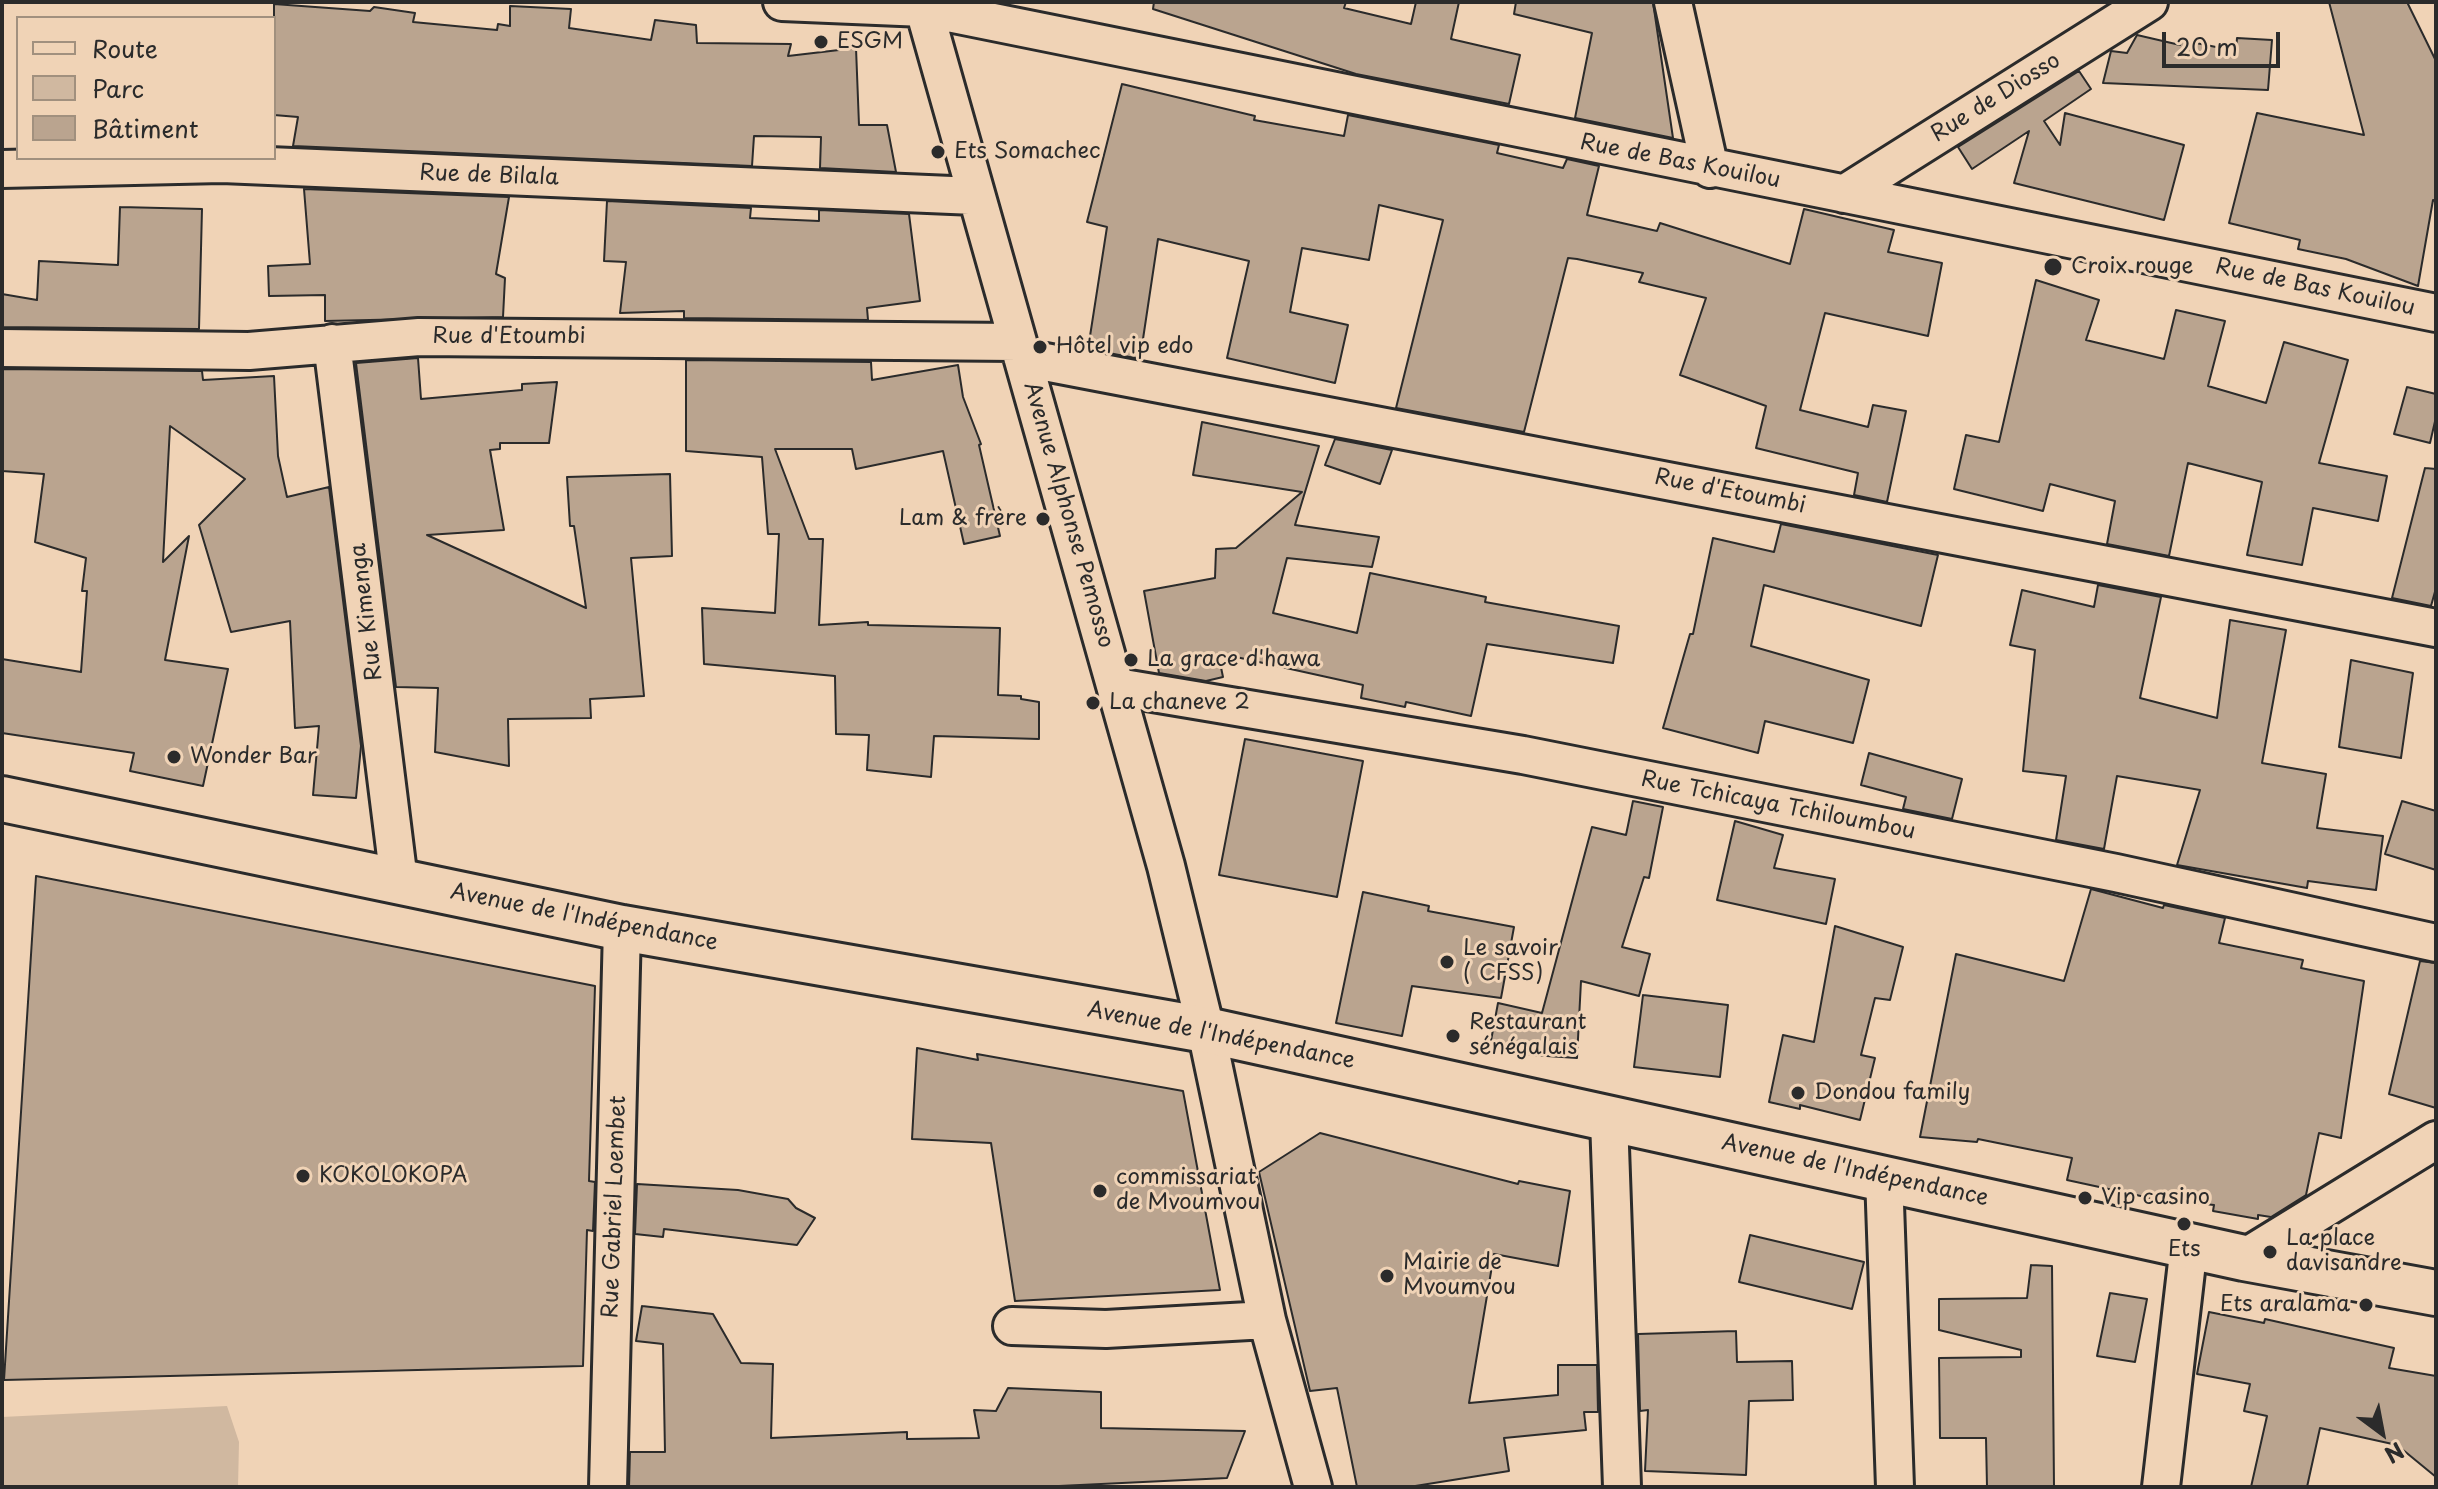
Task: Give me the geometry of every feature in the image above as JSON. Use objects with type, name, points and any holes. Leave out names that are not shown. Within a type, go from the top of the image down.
[{"type":"street","name":"Rue de Bas Kouilou","points":[[782,2],[923,5],[1710,169],[2436,313]]},
{"type":"street","points":[[1673,2],[1710,169]]},
{"type":"street","name":"Rue de Diosso","points":[[1844,194],[2149,2]]},
{"type":"street","name":"Avenue Alphonse Pemosso","points":[[923,5],[1117,687],[1206,1030],[1267,1320],[1313,1487]]},
{"type":"street","name":"Rue de Bilala","points":[[2,169],[222,164],[975,196]]},
{"type":"street","name":"Rue d'Etoumbi","points":[[2,348],[249,351],[419,337],[1021,350],[2436,628]]},
{"type":"street","name":"Rue Kimenga","points":[[332,343],[399,881]]},
{"type":"street","name":"Rue Tchicaya Tchiloumbou","points":[[1117,687],[1523,755],[2101,870],[2436,943]]},
{"type":"street","name":"Avenue de l'Indépendance","points":[[2,799],[622,928],[1206,1030],[1884,1176],[2244,1258],[2436,1293]]},
{"type":"street","name":"Rue Gabriel Loembet","points":[[608,1487],[622,928]]},
{"type":"street","points":[[1609,1119],[1622,1487]]},
{"type":"street","points":[[2244,1258],[2436,1140]]},
{"type":"street","points":[[1884,1176],[1895,1487]]},
{"type":"street","points":[[2161,1487],[2189,1245]]},
{"type":"street","points":[[1012,1326],[1106,1329],[1267,1320]]},
{"type":"green space","points":[[227,1406],[239,1442],[238,1487],[2,1487],[2,1417]]},
{"type":"building","points":[[1154,2],[1346,2],[1344,8],[1411,24],[1416,2],[1459,2],[1451,39],[1520,55],[1509,104],[1356,74],[1153,9]]},
{"type":"building","points":[[1516,2],[1653,2],[1673,138],[1575,118],[1592,33],[1514,14]]},
{"type":"building","points":[[2329,2],[2407,2],[2436,61],[2436,201],[2433,200],[2418,286],[2346,259],[2298,249],[2300,240],[2229,223],[2257,113],[2364,135]]},
{"type":"building","points":[[274,4],[370,11],[374,7],[415,13],[413,22],[497,30],[498,24],[510,26],[510,6],[571,9],[569,28],[651,40],[655,20],[696,25],[697,43],[791,44],[788,56],[856,48],[859,125],[887,125],[896,172],[820,168],[821,137],[754,136],[752,166],[293,146],[298,117],[276,115]]},
{"type":"building","points":[[2137,35],[2180,45],[2181,40],[2236,51],[2237,38],[2272,40],[2268,90],[2103,83],[2111,51],[2127,53]]},
{"type":"building","points":[[2079,71],[2091,89],[2044,121],[2060,145],[2065,113],[2184,145],[2164,220],[2014,183],[2029,131],[1972,169],[1958,147]]},
{"type":"building","points":[[1122,84],[1255,116],[1254,120],[1344,136],[1348,115],[1499,145],[1497,153],[1563,168],[1567,159],[1599,166],[1587,215],[1657,231],[1660,223],[1790,264],[1804,209],[1894,230],[1888,252],[1942,263],[1928,336],[1825,313],[1800,410],[1868,427],[1873,405],[1906,411],[1887,502],[1854,495],[1858,473],[1756,448],[1766,406],[1680,375],[1706,298],[1639,282],[1643,273],[1577,259],[1568,258],[1524,432],[1396,408],[1443,220],[1379,205],[1369,260],[1302,248],[1290,312],[1348,325],[1335,383],[1227,358],[1249,261],[1158,239],[1140,359],[1088,349],[1107,227],[1087,222]]},
{"type":"building","points":[[304,189],[509,197],[496,274],[505,278],[503,317],[325,321],[325,295],[269,296],[268,266],[310,264]]},
{"type":"building","points":[[607,201],[751,208],[750,218],[819,221],[819,210],[909,214],[920,301],[867,308],[868,320],[684,318],[684,311],[620,313],[626,262],[604,261]]},
{"type":"building","points":[[120,207],[202,209],[199,329],[2,327],[2,294],[37,300],[39,261],[118,265]]},
{"type":"building","points":[[2036,280],[2099,300],[2086,340],[2164,359],[2176,310],[2225,321],[2208,386],[2266,403],[2284,342],[2348,360],[2319,463],[2387,476],[2378,521],[2313,508],[2302,565],[2247,555],[2262,482],[2188,463],[2169,556],[2107,544],[2115,501],[2050,484],[2043,511],[1954,489],[1966,435],[1999,442]]},
{"type":"building","points":[[418,358],[421,399],[522,390],[522,384],[557,382],[549,443],[500,443],[500,449],[490,450],[504,530],[427,535],[586,608],[574,526],[570,526],[567,477],[670,474],[672,556],[631,558],[644,696],[590,699],[591,718],[508,719],[509,766],[435,752],[438,688],[396,687],[356,363]]},
{"type":"building","points":[[686,360],[871,362],[872,380],[958,365],[963,397],[981,444],[1000,536],[964,544],[943,451],[856,469],[852,449],[775,449],[809,539],[823,539],[819,625],[868,622],[868,625],[1000,628],[998,695],[1021,696],[1021,699],[1039,702],[1039,739],[934,736],[931,777],[867,770],[869,735],[836,734],[835,676],[704,664],[702,608],[775,613],[779,534],[768,534],[762,457],[686,451]]},
{"type":"building","points":[[2,369],[202,371],[203,380],[274,376],[278,456],[287,497],[329,487],[361,746],[356,798],[313,795],[319,726],[295,728],[290,621],[231,632],[199,525],[245,479],[170,426],[163,562],[189,536],[165,660],[228,669],[203,786],[130,771],[134,753],[2,733],[2,659],[81,672],[87,591],[82,591],[86,558],[35,542],[44,474],[2,471]]},
{"type":"building","points":[[2407,387],[2436,394],[2436,417],[2430,443],[2394,434]]},
{"type":"building","points":[[1202,422],[1319,446],[1295,525],[1379,537],[1372,567],[1287,558],[1273,613],[1357,633],[1370,573],[1486,597],[1485,602],[1619,626],[1613,663],[1487,644],[1471,716],[1406,702],[1405,707],[1361,698],[1363,685],[1218,653],[1223,677],[1206,681],[1159,673],[1144,591],[1215,578],[1216,549],[1236,548],[1302,492],[1193,475]]},
{"type":"building","points":[[1335,439],[1392,450],[1380,484],[1325,465]]},
{"type":"building","points":[[2425,468],[2436,469],[2436,588],[2431,606],[2392,598]]},
{"type":"building","points":[[1781,524],[1938,555],[1921,626],[1764,585],[1751,646],[1869,680],[1853,743],[1765,721],[1758,753],[1663,728],[1690,634],[1693,634],[1713,538],[1774,552]]},
{"type":"building","points":[[2098,585],[2161,597],[2140,698],[2217,718],[2230,620],[2286,630],[2262,763],[2326,774],[2317,828],[2383,836],[2376,890],[2308,881],[2307,888],[2177,865],[2200,790],[2117,776],[2104,849],[2056,840],[2066,776],[2023,771],[2035,650],[2010,645],[2022,590],[2094,607]]},
{"type":"building","points":[[2351,660],[2413,673],[2401,758],[2339,747]]},
{"type":"building","points":[[1245,739],[1363,761],[1337,897],[1219,875]]},
{"type":"building","points":[[1869,753],[1962,779],[1952,819],[1903,809],[1906,797],[1861,785]]},
{"type":"building","points":[[1633,801],[1663,807],[1649,878],[1644,877],[1622,947],[1650,954],[1639,996],[1581,981],[1577,1058],[1532,1055],[1490,1046],[1498,1003],[1542,1013],[1592,827],[1626,835]]},
{"type":"building","points":[[2402,801],[2436,811],[2436,870],[2385,854]]},
{"type":"building","points":[[1735,821],[1783,835],[1774,868],[1835,879],[1826,924],[1717,900]]},
{"type":"building","name":"KOKOLOKOPA","points":[[36,876],[595,986],[589,1181],[595,1182],[593,1231],[587,1230],[583,1366],[4,1380]]},
{"type":"building","points":[[2091,889],[2163,908],[2164,905],[2225,918],[2219,943],[2303,960],[2301,968],[2364,981],[2341,1138],[2319,1133],[2306,1195],[2271,1217],[2258,1215],[2258,1219],[2213,1211],[2214,1205],[2150,1198],[2067,1180],[2072,1158],[1978,1139],[1977,1142],[1920,1137],[1956,954],[2064,981]]},
{"type":"building","points":[[1363,892],[1429,906],[1428,911],[1514,927],[1501,998],[1412,986],[1402,1036],[1336,1023]]},
{"type":"building","points":[[1835,926],[1903,947],[1890,1000],[1875,998],[1861,1055],[1875,1058],[1860,1120],[1800,1105],[1800,1109],[1769,1102],[1783,1035],[1814,1042]]},
{"type":"building","points":[[2420,961],[2436,963],[2436,1108],[2389,1094]]},
{"type":"building","points":[[1643,995],[1728,1005],[1720,1077],[1634,1067]]},
{"type":"building","name":"commissariat de Mvoumvou","points":[[917,1048],[978,1060],[977,1054],[1183,1091],[1220,1290],[1015,1301],[991,1143],[912,1139]]},
{"type":"building","name":"Mairie de Mvoumvou","points":[[1320,1133],[1518,1184],[1519,1181],[1570,1191],[1558,1266],[1494,1254],[1469,1403],[1558,1395],[1558,1365],[1597,1365],[1598,1412],[1584,1412],[1586,1430],[1504,1438],[1509,1471],[1409,1487],[1357,1487],[1337,1388],[1310,1391],[1259,1172]]},
{"type":"building","points":[[637,1184],[738,1190],[788,1199],[796,1208],[815,1218],[797,1245],[664,1229],[663,1237],[635,1234]]},
{"type":"building","points":[[1750,1235],[1864,1262],[1852,1309],[1739,1282]]},
{"type":"building","points":[[2031,1265],[2052,1266],[2054,1487],[1987,1487],[1986,1438],[1940,1438],[1939,1358],[2021,1357],[2021,1350],[1939,1330],[1939,1299],[2027,1298]]},
{"type":"building","points":[[2110,1293],[2147,1299],[2135,1362],[2097,1356]]},
{"type":"building","points":[[642,1306],[713,1314],[741,1363],[773,1364],[771,1438],[907,1432],[907,1439],[979,1438],[974,1410],[996,1411],[1008,1388],[1101,1392],[1101,1428],[1245,1431],[1227,1478],[1038,1487],[629,1487],[630,1452],[665,1452],[663,1344],[636,1341]]},
{"type":"building","points":[[2209,1312],[2264,1323],[2265,1319],[2394,1348],[2389,1368],[2436,1376],[2436,1477],[2397,1445],[2320,1428],[2307,1487],[2251,1487],[2267,1416],[2244,1411],[2250,1384],[2197,1374]]},
{"type":"building","points":[[1736,1331],[1737,1362],[1792,1361],[1793,1400],[1749,1401],[1746,1475],[1645,1471],[1648,1410],[1640,1411],[1638,1334]]},
{"type":"place","name":"ESGM","points":[[821,42]]},
{"type":"place","name":"Ets Somachec","points":[[938,152]]},
{"type":"place","name":"Croix rouge","points":[[2053,267]]},
{"type":"place","name":"Hôtel vip edo","points":[[1040,347]]},
{"type":"place","name":"Lam & frère","points":[[1043,519]]},
{"type":"place","name":"La grace d'hawa","points":[[1131,660]]},
{"type":"place","name":"La chaneve 2","points":[[1093,703]]},
{"type":"place","name":"Wonder Bar","points":[[174,757]]},
{"type":"place","name":"Le savoir ( CFSS)","points":[[1447,962]]},
{"type":"place","name":"Restaurant sénégalais","points":[[1453,1036]]},
{"type":"place","name":"Dondou family","points":[[1798,1093]]},
{"type":"place","name":"KOKOLOKOPA","points":[[303,1176]]},
{"type":"place","name":"commissariat de Mvoumvou","points":[[1100,1191]]},
{"type":"place","name":"Vip casino","points":[[2085,1198]]},
{"type":"place","name":"Ets","points":[[2184,1224]]},
{"type":"place","name":"La place davisandre","points":[[2270,1252]]},
{"type":"place","name":"Mairie de Mvoumvou","points":[[1387,1276]]},
{"type":"place","name":"Ets aralama","points":[[2366,1305]]}]
